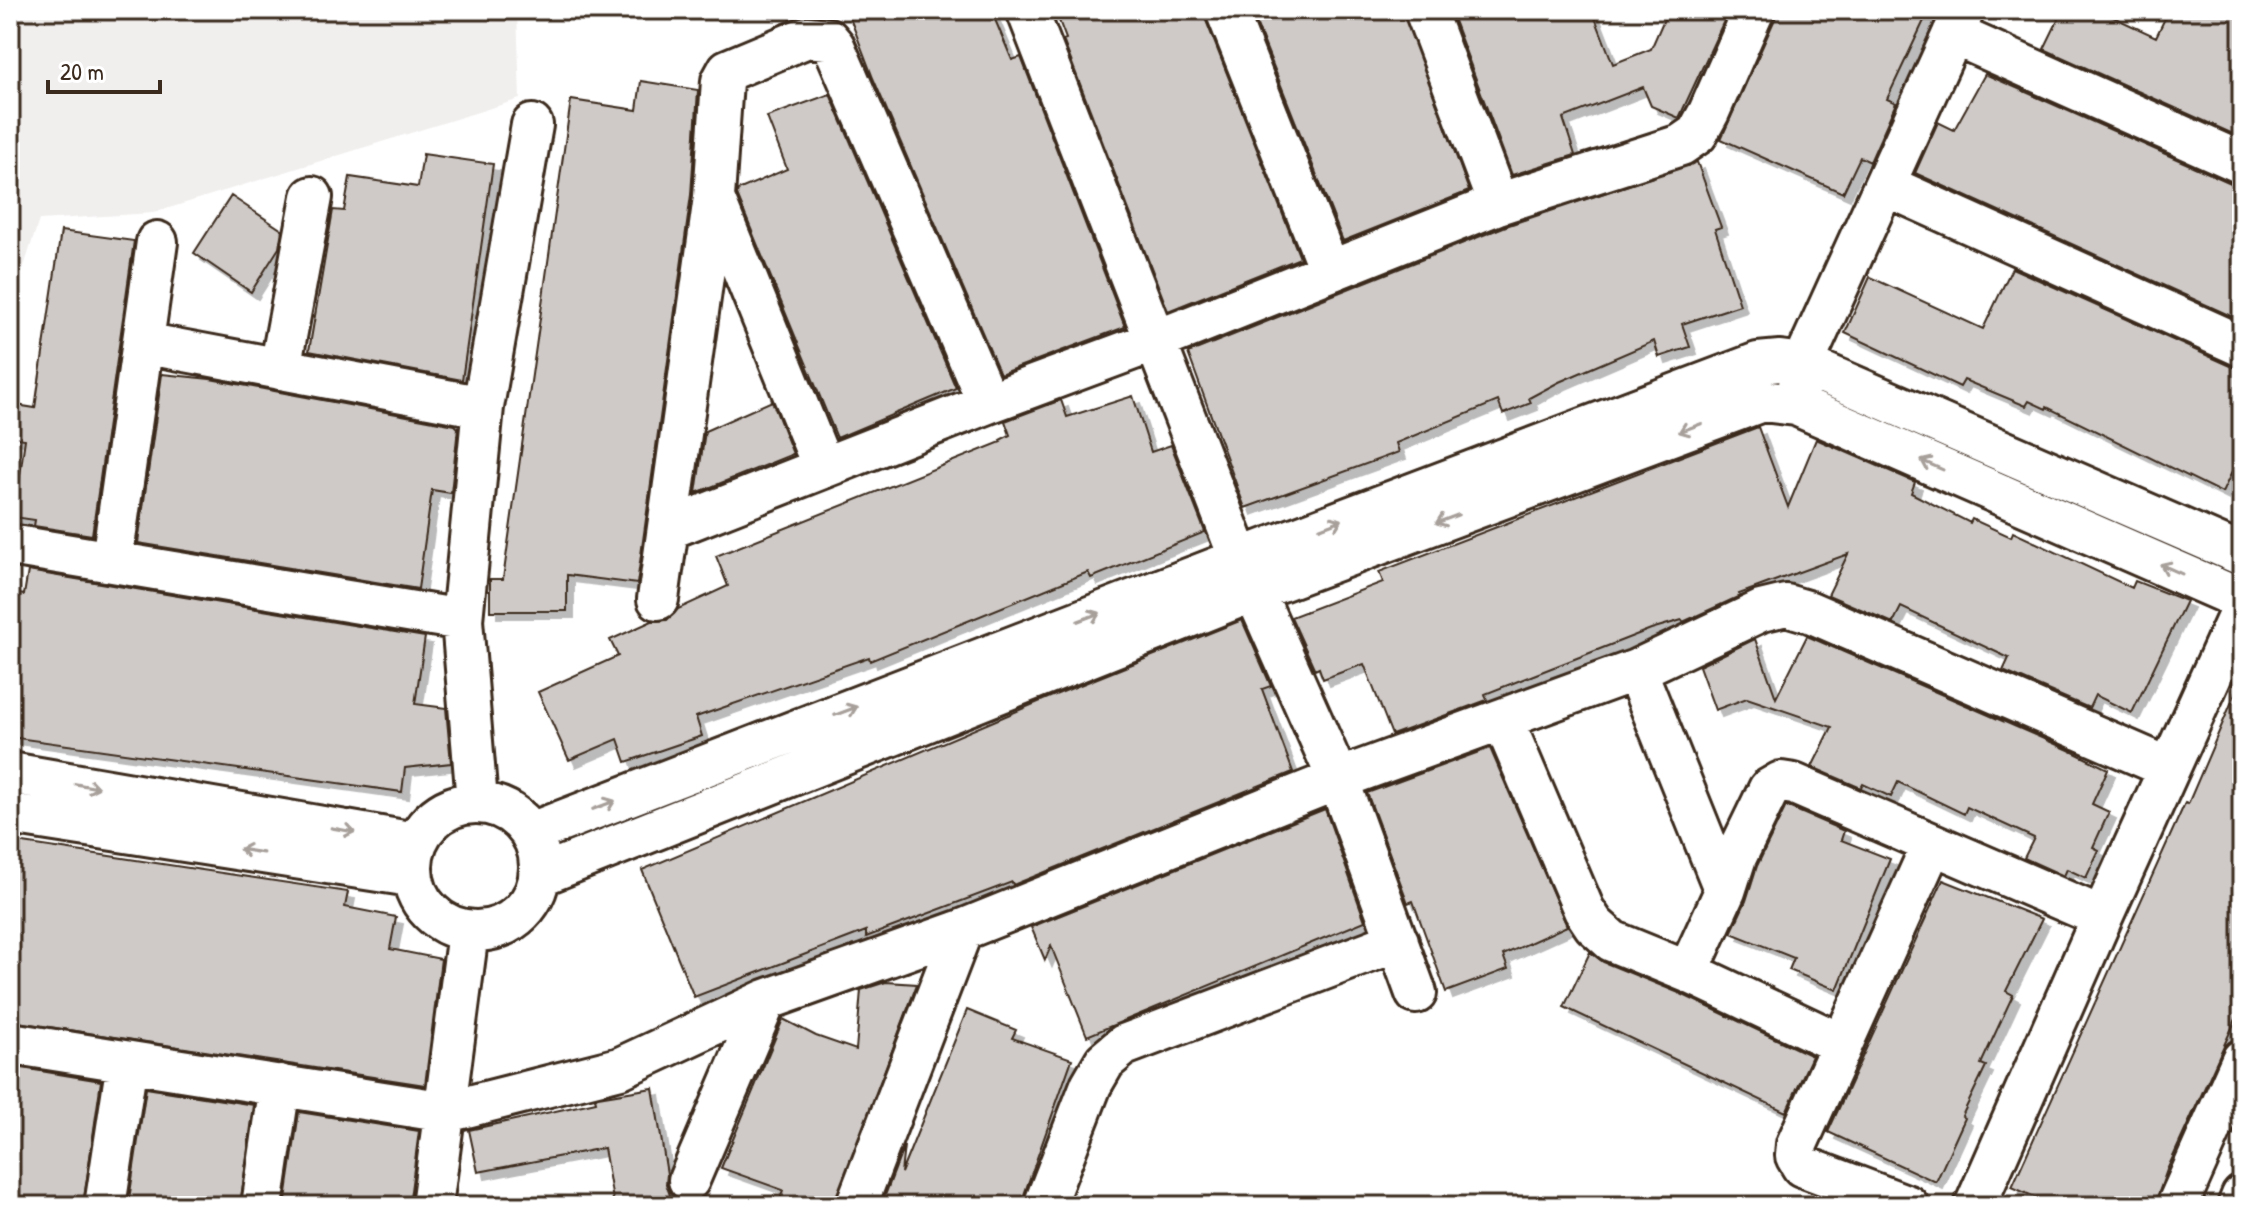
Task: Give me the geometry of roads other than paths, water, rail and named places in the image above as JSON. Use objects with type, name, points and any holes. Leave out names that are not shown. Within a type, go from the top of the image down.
[{"type":"street","points":[[1027,10],[1247,575],[1338,779],[1416,993]]},
{"type":"street","points":[[1226,10],[1329,269]]},
{"type":"street","points":[[1425,10],[1498,204]]},
{"type":"street","points":[[668,529],[1155,341],[1498,204],[1681,145],[1697,134],[1709,112],[1754,10]]},
{"type":"street","points":[[1796,405],[1803,364],[1958,22],[2242,163]]},
{"type":"street","points":[[658,599],[714,197],[724,75],[728,70],[807,37],[828,39],[834,46],[988,403]]},
{"type":"street","points":[[477,802],[462,620],[483,407],[532,125]]},
{"type":"street","points":[[1885,185],[2242,346]]},
{"type":"street","points":[[280,369],[312,197]]},
{"type":"street","points":[[714,197],[823,467]]},
{"type":"street","points":[[112,560],[157,242]]},
{"type":"street","points":[[143,343],[483,407]]},
{"type":"street","points":[[539,876],[1247,575],[1758,363],[1780,361],[1803,364],[2242,555]]},
{"type":"street","points":[[531,833],[1247,575],[1762,401],[1796,405],[2242,600]]},
{"type":"street","points":[[10,545],[462,620]]},
{"type":"street","points":[[10,1043],[446,1112],[620,1068],[766,1000],[962,930],[1338,779],[1636,670],[1761,611],[1786,605],[1810,612],[2169,768]]},
{"type":"street","points":[[1975,1206],[2242,608]]},
{"type":"street","points":[[1636,670],[1725,891]]},
{"type":"street","points":[[1503,720],[1584,910],[1594,925],[1612,941],[1688,972],[1841,1044]]},
{"type":"street","points":[[10,773],[413,859]]},
{"type":"street","points":[[1688,972],[1725,891],[1736,857],[1769,789],[1781,782],[1794,784],[2102,917]]},
{"type":"street","points":[[477,802],[508,810],[531,833],[539,853],[539,876],[531,900],[515,918],[492,929],[468,932],[447,926],[430,913],[417,897],[413,859],[440,812],[477,802]]},
{"type":"street","points":[[10,814],[413,859]]},
{"type":"street","points":[[1908,1206],[1802,1166],[1796,1156],[1797,1144],[1932,845]]},
{"type":"street","points":[[856,1206],[962,930]]},
{"type":"street","points":[[432,1206],[468,932]]},
{"type":"street","points":[[1044,1206],[1091,1085],[1105,1061],[1124,1045],[1398,941]]},
{"type":"street","points":[[689,1180],[766,1000]]},
{"type":"street","points":[[2177,1206],[2242,1060]]},
{"type":"street","points":[[105,1206],[127,1062]]},
{"type":"street","points":[[262,1206],[280,1085]]},
{"type":"street","points":[[2238,1206],[2242,1196]]}]
